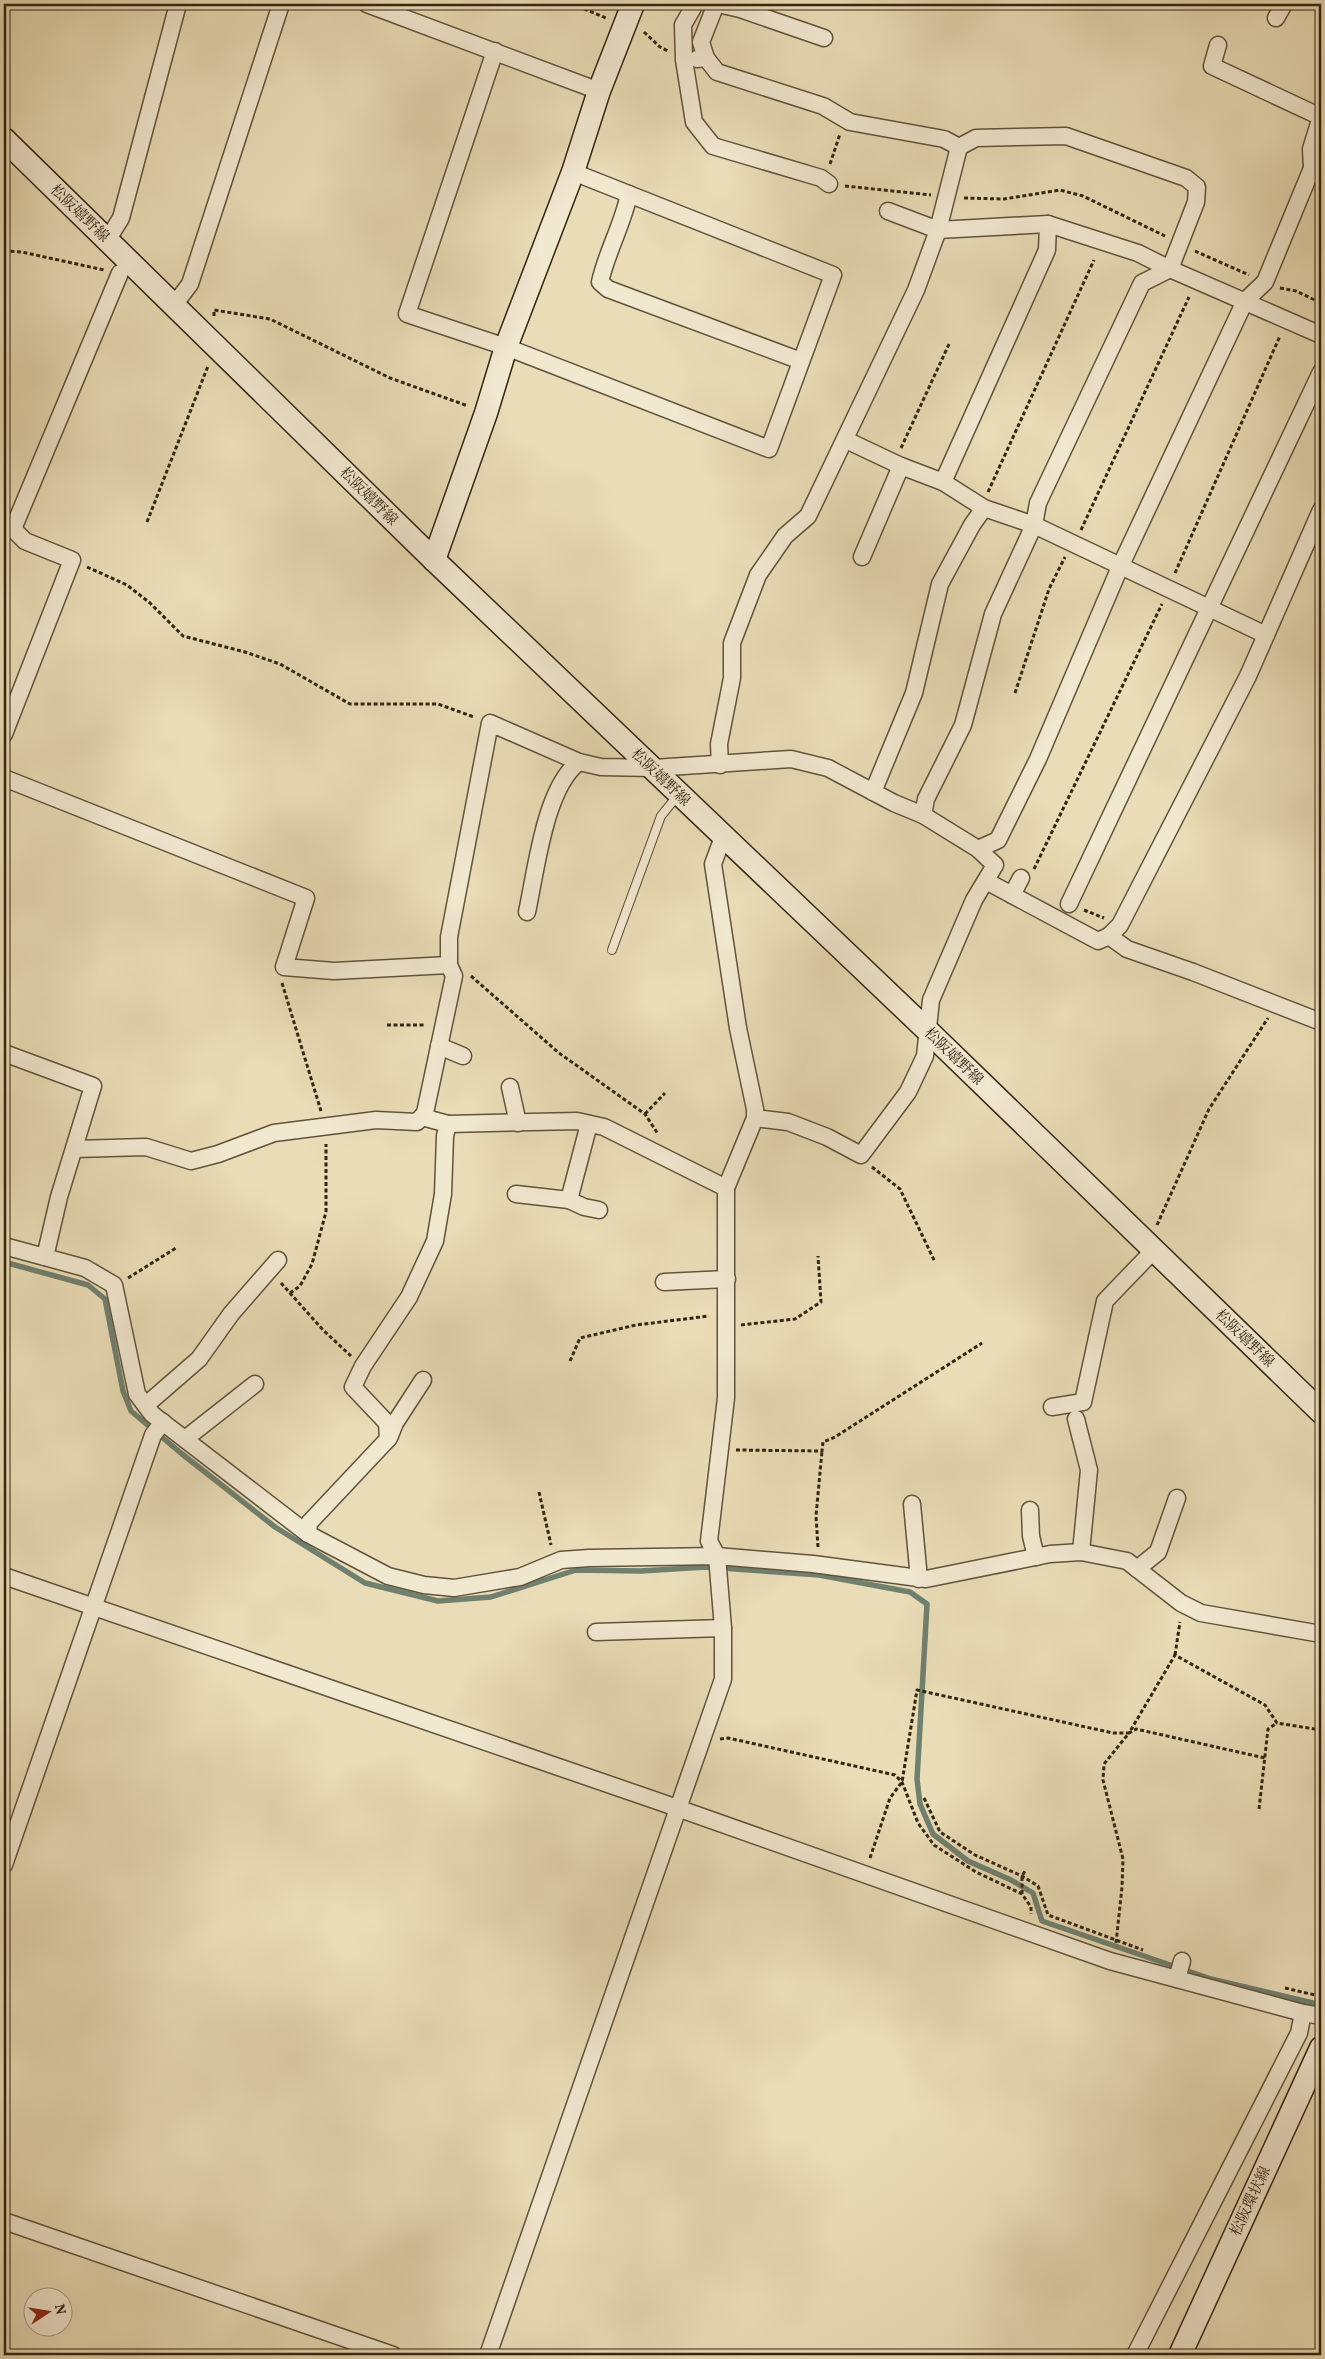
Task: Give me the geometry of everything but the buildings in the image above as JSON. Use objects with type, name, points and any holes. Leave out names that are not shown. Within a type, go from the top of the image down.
[{"type":"main road","points":[[434,560],[486,413],[506,348],[573,172],[598,91],[633,4]]},
{"type":"main road","name":"松阪嬉野線","points":[[4,139],[434,560],[1152,1246],[1321,1412]]},
{"type":"main road","name":"松阪環状線","points":[[1180,2355],[1321,2048]]},
{"type":"street","points":[[108,239],[121,218],[178,4]]},
{"type":"street","points":[[174,305],[190,284],[282,4]]},
{"type":"street","points":[[367,4],[598,91]]},
{"type":"street","points":[[695,4],[684,25],[684,60],[694,122],[713,146],[821,178],[829,184]]},
{"type":"street","points":[[824,38],[740,9],[717,4],[701,42],[706,58],[717,72],[823,106],[850,122],[944,139],[959,147]]},
{"type":"street","points":[[978,849],[998,840],[1038,760],[1120,567],[1244,301],[1265,282],[1312,168],[1311,149],[1321,117],[1212,66],[1218,45]]},
{"type":"street","points":[[495,51],[407,314],[506,348],[769,449],[832,275],[573,172]]},
{"type":"street","points":[[684,60],[706,58]]},
{"type":"street","points":[[720,765],[719,744],[732,678],[732,643],[758,575],[785,536],[808,516],[846,440],[916,290],[938,230],[959,147],[976,138],[1066,136],[1186,178],[1197,187],[1196,202],[1170,269],[1142,283],[1038,503],[1034,525],[993,614],[963,725],[926,799],[923,814]]},
{"type":"street","points":[[629,194],[625,211],[603,267],[600,282],[608,289],[801,361]]},
{"type":"street","points":[[888,211],[938,230],[1048,224],[1138,252],[1170,269],[1321,335]]},
{"type":"street","points":[[943,482],[1047,250],[1048,224]]},
{"type":"street","points":[[4,734],[72,560],[26,541],[8,528],[120,274]]},
{"type":"street","points":[[1069,904],[1321,372]]},
{"type":"street","points":[[846,440],[901,466],[943,482],[984,508],[1034,525],[1266,635]]},
{"type":"street","points":[[862,556],[901,466]]},
{"type":"street","points":[[873,792],[914,693],[940,584],[972,525],[984,508]]},
{"type":"street","points":[[986,881],[1098,941],[1109,936],[1120,925],[1248,676],[1321,510]]},
{"type":"street","points":[[75,1149],[146,1147],[191,1161],[218,1154],[274,1133],[376,1120],[417,1122],[422,1117],[425,1113],[454,976],[450,965],[449,937],[490,723],[580,762],[601,767],[653,768],[791,759],[828,768],[873,792],[923,814],[978,849],[995,865],[974,900],[931,1000],[926,1056],[908,1092],[861,1155],[828,1137],[788,1122],[755,1118]]},
{"type":"street","points":[[527,912],[550,806],[569,770],[580,762]]},
{"type":"street","points":[[4,778],[306,898],[284,967],[334,971],[450,965]]},
{"type":"street","points":[[488,2355],[677,1809],[724,1679],[723,1628],[717,1556],[709,1542],[726,1398],[726,1188],[755,1118],[713,864],[723,837]]},
{"type":"street","points":[[1012,895],[1021,878]]},
{"type":"street","points":[[1109,936],[1127,949],[1193,972],[1321,1022]]},
{"type":"street","points":[[441,1038],[463,1056]]},
{"type":"street","points":[[4,1053],[94,1086],[59,1197],[45,1257]]},
{"type":"street","points":[[510,1087],[518,1122]]},
{"type":"street","points":[[422,1117],[448,1124],[577,1121],[604,1127],[726,1188]]},
{"type":"street","points":[[388,1439],[387,1423],[353,1387],[363,1366],[409,1297],[435,1241],[443,1194],[445,1136],[448,1124]]},
{"type":"street","points":[[569,1200],[589,1124]]},
{"type":"street","points":[[516,1194],[569,1200],[584,1207],[599,1210]]},
{"type":"street","points":[[4,1246],[85,1268],[114,1285],[137,1394],[146,1405],[184,1439],[308,1534],[388,1576],[424,1585],[454,1588],[520,1576],[555,1562],[589,1558],[717,1556],[817,1565],[919,1579],[1036,1557],[1081,1552],[1127,1561],[1201,1613],[1321,1634]]},
{"type":"street","points":[[1052,1407],[1083,1402],[1105,1301],[1152,1246]]},
{"type":"street","points":[[146,1405],[199,1359],[231,1314],[274,1265]]},
{"type":"street","points":[[664,1282],[727,1279]]},
{"type":"street","points":[[308,1534],[308,1523],[388,1439],[423,1380]]},
{"type":"street","points":[[184,1439],[256,1384]]},
{"type":"street","points":[[1076,1419],[1089,1470],[1081,1552]]},
{"type":"street","points":[[4,1865],[153,1435],[163,1422]]},
{"type":"street","points":[[1137,1569],[1158,1552],[1177,1498]]},
{"type":"street","points":[[912,1504],[919,1579]]},
{"type":"street","points":[[1030,1510],[1031,1536],[1036,1557]]},
{"type":"street","points":[[4,1576],[1110,1961],[1303,2013],[1321,2016]]},
{"type":"street","points":[[596,1632],[723,1628]]},
{"type":"street","points":[[1177,1979],[1182,1961]]},
{"type":"street","points":[[1135,2355],[1299,2034],[1303,2013]]},
{"type":"street","points":[[4,2221],[393,2355]]},
{"type":"lane","points":[[612,950],[661,816],[679,794]]},
{"type":"path","points":[[572,4],[611,20]]},
{"type":"path","points":[[644,32],[660,47],[684,60]]},
{"type":"path","points":[[829,184],[828,172],[845,119]]},
{"type":"path","points":[[4,251],[22,252],[120,274]]},
{"type":"path","points":[[984,508],[987,495],[1094,260]]},
{"type":"path","points":[[1015,693],[1049,589],[1074,544],[1189,297]]},
{"type":"path","points":[[1021,878],[1028,881],[1168,589],[1280,336]]},
{"type":"path","points":[[901,466],[900,451],[950,342]]},
{"type":"path","points":[[72,560],[127,586],[150,603],[183,636],[244,652],[280,664],[350,704],[438,704],[490,723]]},
{"type":"path","points":[[450,965],[465,970],[559,1052],[645,1114],[659,1135]]},
{"type":"path","points":[[1152,1246],[1209,1109],[1277,1005]]},
{"type":"path","points":[[387,1025],[428,1025],[441,1038]]},
{"type":"path","points":[[645,1114],[665,1093]]},
{"type":"path","points":[[861,1155],[870,1165],[900,1189],[935,1262]]},
{"type":"path","points":[[114,1285],[176,1248]]},
{"type":"path","points":[[274,1265],[323,1330],[363,1366]]},
{"type":"path","points":[[817,1565],[818,1533],[816,1516],[823,1442],[835,1437],[915,1388],[982,1343]]},
{"type":"path","points":[[720,1450],[822,1451]]},
{"type":"path","points":[[539,1492],[555,1562]]},
{"type":"path","points":[[1110,1961],[1116,1942],[1122,1888],[1122,1859],[1103,1780],[1104,1764],[1129,1733],[1175,1655],[1181,1620],[1189,1606]]},
{"type":"path","points":[[1175,1655],[1265,1705],[1277,1723]]},
{"type":"path","points":[[864,1875],[890,1798],[902,1782],[917,1690],[1113,1733],[1129,1733],[1136,1729],[1265,1758]]},
{"type":"path","points":[[1259,1809],[1268,1729],[1277,1723],[1321,1730]]},
{"type":"path","points":[[702,1741],[728,1738],[895,1775],[902,1782],[918,1823],[934,1845],[976,1872],[1022,1894],[1031,1907],[1031,1933]]},
{"type":"path","points":[[924,1798],[940,1832],[975,1855],[1022,1876],[1038,1886],[1048,1915],[1116,1942],[1144,1950]]},
{"type":"path","points":[[1022,1894],[1022,1876],[1025,1871]]},
{"type":"path","points":[[1283,1987],[1321,1997]]},
{"type":"waterway","points":[[4,1262],[88,1285],[105,1299],[123,1391],[131,1411],[275,1527],[365,1583],[438,1601],[491,1597],[576,1570],[641,1571],[706,1567],[819,1575],[910,1592],[927,1604],[917,1779],[920,1804],[933,1834],[968,1861],[1011,1880],[1033,1893],[1042,1921],[1211,1979],[1321,2005]]}]
